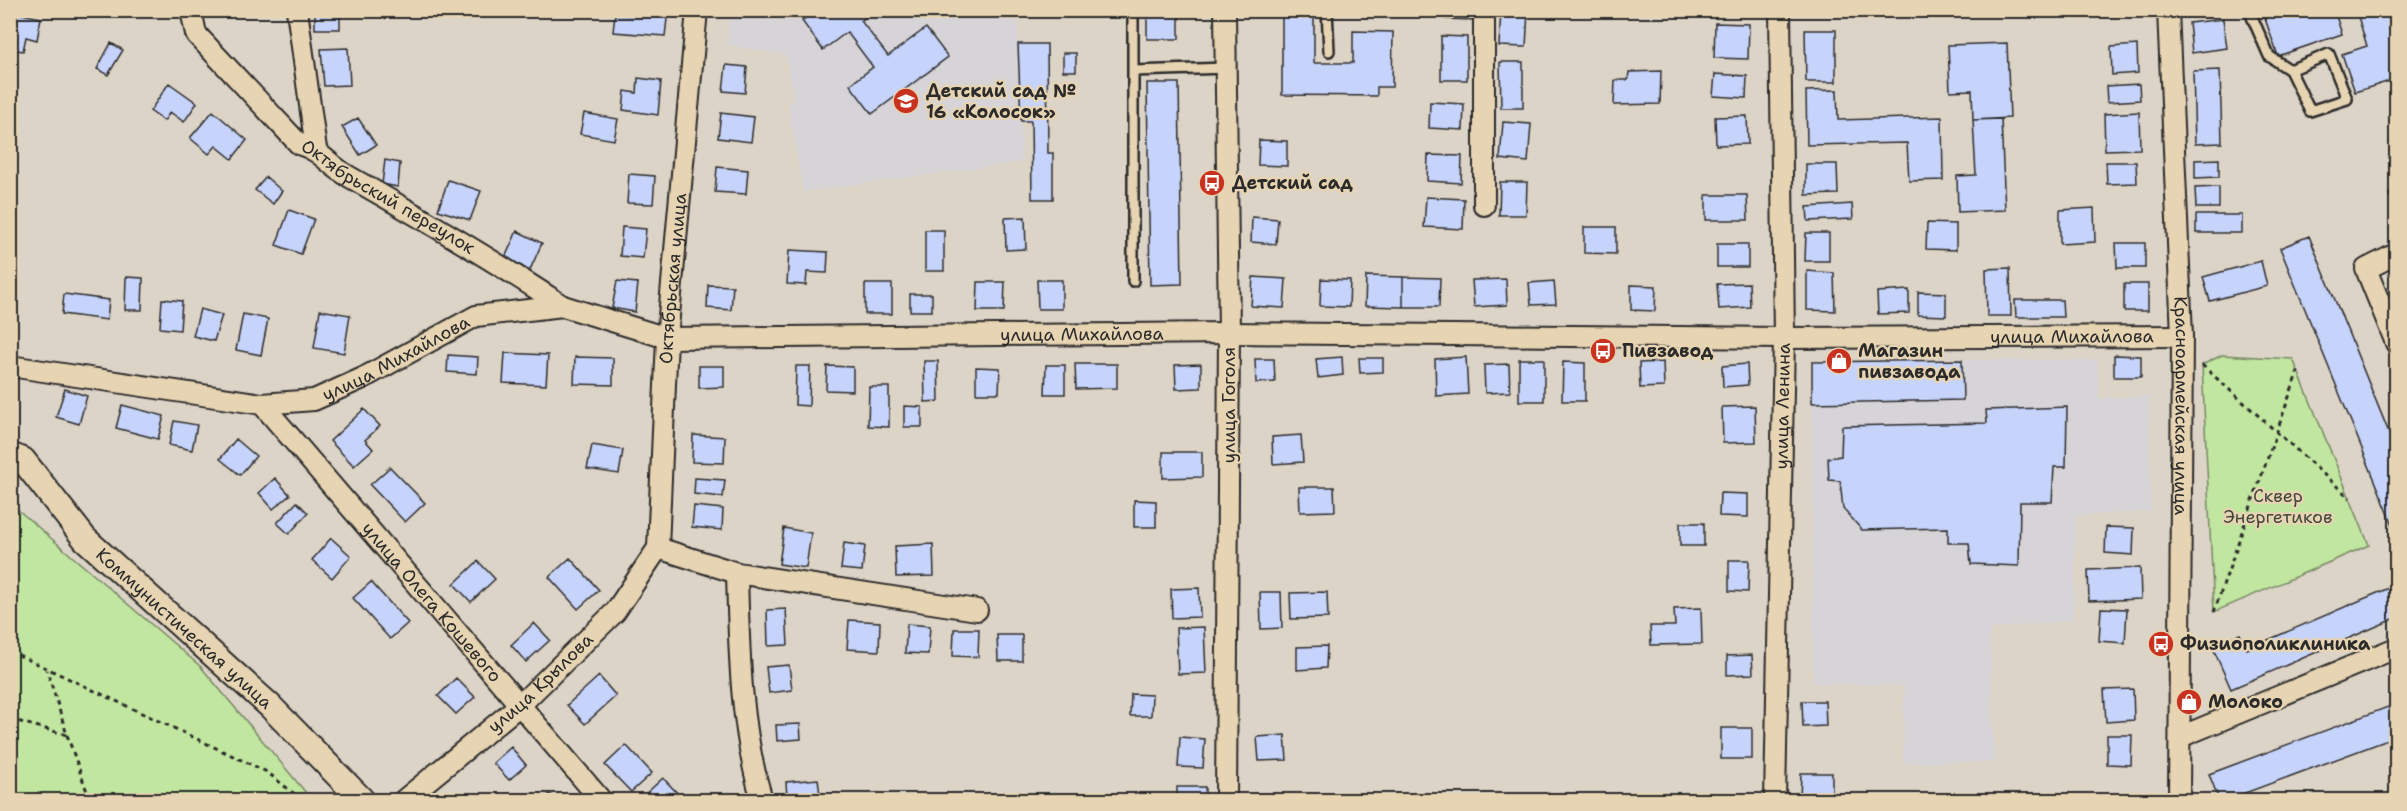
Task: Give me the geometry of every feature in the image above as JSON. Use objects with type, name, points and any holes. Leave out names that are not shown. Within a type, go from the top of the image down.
[{"type":"street","name":"Октябрьский переулок","points":[[191,10],[196,34],[299,144],[316,149],[343,173],[468,244],[563,306]]},
{"type":"street","points":[[297,10],[316,149]]},
{"type":"street","name":"Октябрьская улица","points":[[658,548],[667,338],[697,10]]},
{"type":"street","name":"улица Гоголя","points":[[1225,10],[1229,333],[1226,801]]},
{"type":"street","points":[[1484,10],[1484,205]]},
{"type":"street","name":"улица Ленина","points":[[1775,801],[1784,338],[1780,10]]},
{"type":"street","name":"Красноармейская улица","points":[[2168,10],[2182,336],[2179,801]]},
{"type":"street","points":[[2397,254],[2366,269],[2397,343]]},
{"type":"street","name":"улица Михайлова","points":[[10,366],[262,404],[314,400],[363,378],[476,316],[563,306],[667,338],[1229,333],[1784,338],[2182,336]]},
{"type":"street","name":"улица Олега Кошевого","points":[[262,404],[521,704],[601,801]]},
{"type":"street","name":"Коммунистическая улица","points":[[10,455],[24,460],[85,538],[270,706],[362,801]]},
{"type":"street","points":[[658,548],[737,573],[977,610]]},
{"type":"street","name":"улица Крылова","points":[[404,801],[521,704],[615,612],[658,548]]},
{"type":"street","points":[[737,573],[740,671],[754,774],[762,801]]},
{"type":"street","points":[[2180,737],[2397,648]]},
{"type":"lane","points":[[1133,10],[1133,281]]},
{"type":"lane","points":[[1327,10],[1329,51]]},
{"type":"lane","points":[[2249,10],[2269,56],[2290,70],[2310,111],[2347,99],[2330,54],[2290,70]]},
{"type":"lane","points":[[1133,70],[1227,68]]},
{"type":"path","points":[[2202,365],[2350,498]]},
{"type":"path","points":[[2214,612],[2298,371]]},
{"type":"path","points":[[10,651],[267,772],[302,801]]},
{"type":"path","points":[[47,670],[90,801]]},
{"type":"path","points":[[10,719],[67,735]]},
{"type":"shaded area","name":"Детский сад № 16 «Колосок»","points":[[783,11],[1017,11],[1022,162],[803,192],[788,103],[794,100],[786,55],[727,45],[729,18],[781,20]]},
{"type":"shaded area","points":[[2097,360],[2099,398],[2149,396],[2151,511],[2076,516],[2073,620],[1990,629],[1994,762],[1903,763],[1904,686],[1813,683],[1812,362]]},
{"type":"green space","name":"Сквер Энергетиков","points":[[2222,355],[2293,359],[2369,545],[2214,612],[2202,365]]},
{"type":"green space","points":[[10,503],[201,667],[312,800],[11,800]]},
{"type":"building","points":[[315,10],[340,10],[340,29],[315,29]]},
{"type":"building","points":[[643,10],[668,10],[665,36],[613,32],[615,14],[642,16]]},
{"type":"building","points":[[816,10],[875,10],[861,21],[888,56],[926,28],[948,57],[872,114],[850,85],[873,67],[847,32],[823,50],[802,21]]},
{"type":"building","points":[[1147,10],[1179,10],[1179,39],[1147,39]]},
{"type":"building","points":[[1282,10],[1314,10],[1314,63],[1353,63],[1353,31],[1393,32],[1392,87],[1377,87],[1377,96],[1282,95]]},
{"type":"building","points":[[1446,10],[1471,10],[1471,20],[1445,19]]},
{"type":"building","points":[[1501,10],[1528,10],[1526,47],[1499,46]]},
{"type":"building","points":[[1715,10],[1745,10],[1745,14],[1715,14]]},
{"type":"building","points":[[2107,10],[2135,10],[2135,16],[2107,16]]},
{"type":"building","points":[[2262,10],[2334,10],[2342,34],[2278,56]]},
{"type":"building","points":[[2356,10],[2396,10],[2396,79],[2355,92],[2342,54],[2367,46]]},
{"type":"building","points":[[12,12],[41,18],[37,40],[26,37],[23,51],[10,49]]},
{"type":"building","points":[[2223,19],[2227,48],[2192,53],[2189,23]]},
{"type":"building","points":[[1715,23],[1749,24],[1748,59],[1714,58]]},
{"type":"building","points":[[1805,30],[1836,30],[1836,82],[1806,82]]},
{"type":"building","points":[[1441,36],[1467,37],[1467,80],[1441,80]]},
{"type":"building","points":[[111,43],[123,50],[108,75],[97,69]]},
{"type":"building","points":[[2007,43],[2010,118],[1973,120],[1972,90],[1950,91],[1948,45]]},
{"type":"building","points":[[1018,44],[1047,44],[1048,153],[1053,153],[1053,199],[1032,199],[1031,121],[1021,121]]},
{"type":"building","points":[[2137,45],[2138,73],[2112,75],[2111,47]]},
{"type":"building","points":[[348,48],[350,85],[324,86],[321,49]]},
{"type":"building","points":[[1063,53],[1076,53],[1076,71],[1063,71]]},
{"type":"building","points":[[1500,62],[1523,62],[1523,108],[1501,108]]},
{"type":"building","points":[[726,65],[747,67],[745,93],[723,91]]},
{"type":"building","points":[[10,68],[15,69],[10,90]]},
{"type":"building","points":[[2220,70],[2222,143],[2195,144],[2193,71]]},
{"type":"building","points":[[1661,71],[1660,104],[1614,105],[1615,80],[1628,80],[1629,72]]},
{"type":"building","points":[[1715,74],[1747,76],[1746,98],[1713,96]]},
{"type":"building","points":[[638,78],[661,81],[658,115],[623,110],[625,91],[637,93]]},
{"type":"building","points":[[169,83],[197,103],[184,122],[170,112],[164,121],[150,111]]},
{"type":"building","points":[[1147,83],[1179,83],[1182,284],[1150,285]]},
{"type":"building","points":[[2139,84],[2140,100],[2107,102],[2106,86]]},
{"type":"building","points":[[1837,90],[1838,120],[1942,117],[1943,180],[1909,181],[1907,143],[1807,145],[1806,91]]},
{"type":"building","points":[[1430,102],[1464,104],[1463,130],[1429,128]]},
{"type":"building","points":[[213,111],[247,140],[232,159],[216,146],[209,154],[190,138]]},
{"type":"building","points":[[2139,112],[2140,149],[2105,150],[2104,114]]},
{"type":"building","points":[[584,113],[618,119],[614,140],[580,134]]},
{"type":"building","points":[[721,113],[754,117],[751,142],[718,138]]},
{"type":"building","points":[[1747,116],[1748,144],[1716,145],[1715,117]]},
{"type":"building","points":[[358,118],[376,145],[360,155],[342,127]]},
{"type":"building","points":[[2001,119],[2005,210],[1958,212],[1957,176],[1976,175],[1973,120]]},
{"type":"building","points":[[1503,122],[1531,124],[1528,162],[1500,159]]},
{"type":"building","points":[[1259,140],[1287,141],[1287,166],[1258,165]]},
{"type":"building","points":[[1428,155],[1462,156],[1461,183],[1427,181]]},
{"type":"building","points":[[2219,159],[2219,177],[2195,178],[2195,160]]},
{"type":"building","points":[[385,160],[400,163],[398,187],[382,184]]},
{"type":"building","points":[[2106,162],[2136,162],[2137,183],[2107,184]]},
{"type":"building","points":[[1806,164],[1837,164],[1838,194],[1806,195]]},
{"type":"building","points":[[717,167],[748,170],[746,194],[715,192]]},
{"type":"building","points":[[629,174],[655,176],[653,204],[627,203]]},
{"type":"building","points":[[266,177],[282,191],[273,204],[255,190]]},
{"type":"building","points":[[448,180],[481,191],[470,220],[438,210]]},
{"type":"building","points":[[1500,182],[1527,182],[1526,215],[1499,215]]},
{"type":"building","points":[[2219,187],[2219,208],[2196,208],[2195,188]]},
{"type":"building","points":[[2396,191],[2396,210],[2389,194]]},
{"type":"building","points":[[1706,195],[1747,195],[1748,220],[1706,220]]},
{"type":"building","points":[[1426,197],[1464,199],[1463,229],[1424,227]]},
{"type":"building","points":[[1852,204],[1853,219],[1808,221],[1807,207]]},
{"type":"building","points":[[2094,208],[2095,242],[2060,244],[2060,210]]},
{"type":"building","points":[[289,210],[314,219],[301,254],[276,245]]},
{"type":"building","points":[[2196,215],[2242,215],[2242,233],[2196,233]]},
{"type":"building","points":[[1025,217],[1026,249],[1006,250],[1005,218]]},
{"type":"building","points":[[1252,217],[1278,219],[1276,244],[1251,242]]},
{"type":"building","points":[[1927,223],[1956,224],[1956,250],[1926,249]]},
{"type":"building","points":[[622,227],[646,229],[643,258],[620,256]]},
{"type":"building","points":[[1584,227],[1616,227],[1616,254],[1584,253]]},
{"type":"building","points":[[925,230],[944,230],[944,271],[925,271]]},
{"type":"building","points":[[517,231],[542,243],[529,272],[504,260]]},
{"type":"building","points":[[1806,233],[1829,233],[1829,261],[1805,261]]},
{"type":"building","points":[[2309,236],[2396,450],[2396,532],[2280,248]]},
{"type":"building","points":[[2116,243],[2145,243],[2145,268],[2117,268]]},
{"type":"building","points":[[1717,244],[1748,244],[1748,267],[1717,267]]},
{"type":"building","points":[[789,250],[828,252],[827,273],[807,272],[806,285],[787,284]]},
{"type":"building","points":[[2261,261],[2267,286],[2210,301],[2203,277]]},
{"type":"building","points":[[2010,268],[2011,316],[1987,316],[1986,269]]},
{"type":"building","points":[[1807,271],[1834,273],[1835,311],[1807,310]]},
{"type":"building","points":[[1366,276],[1403,277],[1403,307],[1365,306]]},
{"type":"building","points":[[126,277],[143,278],[142,310],[125,310]]},
{"type":"building","points":[[1253,277],[1286,279],[1284,308],[1251,306]]},
{"type":"building","points":[[1403,277],[1440,278],[1439,307],[1403,307]]},
{"type":"building","points":[[1321,279],[1350,280],[1349,307],[1320,306]]},
{"type":"building","points":[[1506,279],[1507,305],[1474,307],[1472,280]]},
{"type":"building","points":[[1037,280],[1062,280],[1062,309],[1038,309]]},
{"type":"building","points":[[617,281],[638,283],[635,312],[612,308]]},
{"type":"building","points":[[1554,281],[1556,304],[1531,305],[1529,283]]},
{"type":"building","points":[[978,282],[1005,282],[1004,311],[977,311]]},
{"type":"building","points":[[1749,283],[1750,307],[1719,309],[1717,284]]},
{"type":"building","points":[[865,284],[892,284],[892,314],[865,314]]},
{"type":"building","points":[[2124,284],[2148,284],[2148,311],[2124,311]]},
{"type":"building","points":[[708,285],[733,286],[731,310],[707,308]]},
{"type":"building","points":[[1631,285],[1656,286],[1655,311],[1631,310]]},
{"type":"building","points":[[1909,290],[1909,313],[1878,314],[1877,292]]},
{"type":"building","points":[[1918,292],[1946,293],[1946,316],[1918,315]]},
{"type":"building","points":[[64,294],[109,300],[107,320],[62,314]]},
{"type":"building","points":[[910,294],[932,294],[932,311],[910,311]]},
{"type":"building","points":[[162,299],[182,301],[180,330],[160,328]]},
{"type":"building","points":[[2015,300],[2062,300],[2063,317],[2016,317]]},
{"type":"building","points":[[200,309],[222,315],[214,341],[193,336]]},
{"type":"building","points":[[320,310],[350,315],[344,353],[314,348]]},
{"type":"building","points":[[243,314],[268,319],[261,355],[236,350]]},
{"type":"building","points":[[505,353],[548,355],[546,385],[503,383]]},
{"type":"building","points":[[448,355],[478,357],[477,374],[447,372]]},
{"type":"building","points":[[2114,355],[2141,356],[2141,377],[2114,377]]},
{"type":"building","points":[[575,357],[613,358],[613,385],[574,384]]},
{"type":"building","points":[[1342,357],[1343,375],[1318,378],[1316,359]]},
{"type":"building","points":[[1466,357],[1468,394],[1436,396],[1435,359]]},
{"type":"building","points":[[1359,358],[1383,358],[1383,372],[1360,373]]},
{"type":"building","points":[[1255,359],[1274,359],[1275,382],[1256,383]]},
{"type":"building","points":[[1519,359],[1544,359],[1544,401],[1519,401]]},
{"type":"building","points":[[1962,360],[1963,400],[1812,403],[1812,362]]},
{"type":"building","points":[[924,361],[938,361],[939,401],[925,402]]},
{"type":"building","points":[[1563,362],[1585,363],[1585,401],[1562,401]]},
{"type":"building","points":[[1663,362],[1664,387],[1640,388],[1639,363]]},
{"type":"building","points":[[1075,364],[1117,364],[1117,388],[1076,389]]},
{"type":"building","points":[[1201,364],[1201,388],[1176,389],[1175,365]]},
{"type":"building","points":[[1509,364],[1510,392],[1485,393],[1484,365]]},
{"type":"building","points":[[1747,364],[1748,385],[1723,387],[1722,366]]},
{"type":"building","points":[[1046,365],[1065,365],[1065,394],[1045,394]]},
{"type":"building","points":[[699,366],[724,366],[724,387],[699,388]]},
{"type":"building","points":[[796,366],[810,366],[809,406],[795,405]]},
{"type":"building","points":[[827,366],[853,367],[853,391],[826,390]]},
{"type":"building","points":[[976,367],[1000,368],[999,393],[976,393]]},
{"type":"building","points":[[869,387],[889,387],[889,427],[868,426]]},
{"type":"building","points":[[65,389],[87,396],[79,424],[56,417]]},
{"type":"building","points":[[122,405],[164,416],[158,439],[116,428]]},
{"type":"building","points":[[904,406],[922,407],[922,427],[904,427]]},
{"type":"building","points":[[1755,406],[1756,442],[1723,443],[1722,407]]},
{"type":"building","points":[[2067,407],[2066,467],[2054,467],[2052,502],[2020,502],[2019,566],[1971,564],[1969,543],[1948,543],[1948,528],[1862,530],[1843,509],[1840,481],[1829,480],[1828,458],[1841,456],[1842,426],[1987,423],[1986,410]]},
{"type":"building","points":[[364,409],[380,426],[365,440],[373,449],[354,466],[330,441]]},
{"type":"building","points":[[174,421],[197,425],[192,450],[169,445]]},
{"type":"building","points":[[693,435],[725,437],[724,463],[692,462]]},
{"type":"building","points":[[1301,435],[1303,462],[1273,464],[1272,437]]},
{"type":"building","points":[[236,439],[256,456],[240,475],[220,459]]},
{"type":"building","points":[[592,445],[623,450],[619,474],[587,469]]},
{"type":"building","points":[[1163,452],[1202,452],[1202,477],[1163,478]]},
{"type":"building","points":[[390,467],[425,503],[405,522],[370,485]]},
{"type":"building","points":[[275,478],[290,495],[273,509],[259,493]]},
{"type":"building","points":[[695,478],[725,480],[723,497],[694,494]]},
{"type":"building","points":[[1299,487],[1334,487],[1335,511],[1300,512]]},
{"type":"building","points":[[1720,493],[1748,494],[1748,517],[1719,516]]},
{"type":"building","points":[[1134,500],[1156,501],[1156,527],[1134,527]]},
{"type":"building","points":[[297,502],[308,513],[289,534],[277,523]]},
{"type":"building","points":[[694,506],[723,509],[722,530],[692,527]]},
{"type":"building","points":[[1680,523],[1704,523],[1704,546],[1680,546]]},
{"type":"building","points":[[2106,527],[2134,528],[2133,555],[2105,553]]},
{"type":"building","points":[[784,528],[811,533],[806,568],[779,564]]},
{"type":"building","points":[[331,538],[351,556],[332,578],[312,560]]},
{"type":"building","points":[[844,543],[865,546],[862,571],[841,569]]},
{"type":"building","points":[[933,544],[934,576],[896,577],[895,546]]},
{"type":"building","points":[[570,558],[599,590],[578,609],[549,577]]},
{"type":"building","points":[[1729,560],[1749,560],[1748,592],[1729,591]]},
{"type":"building","points":[[478,561],[495,579],[471,602],[454,584]]},
{"type":"building","points":[[2140,568],[2141,599],[2089,601],[2088,570]]},
{"type":"building","points":[[371,582],[408,623],[390,639],[353,598]]},
{"type":"building","points":[[2396,585],[2396,618],[2231,689],[2212,646],[2240,634],[2247,649]]},
{"type":"building","points":[[1199,588],[1200,617],[1172,618],[1171,589]]},
{"type":"building","points":[[1260,592],[1281,592],[1282,628],[1261,629]]},
{"type":"building","points":[[1327,592],[1328,618],[1291,619],[1290,593]]},
{"type":"building","points":[[1701,608],[1702,644],[1651,645],[1650,626],[1675,626],[1674,609]]},
{"type":"building","points":[[2101,608],[2127,609],[2125,643],[2099,641]]},
{"type":"building","points":[[786,609],[788,645],[768,646],[767,610]]},
{"type":"building","points":[[849,620],[880,622],[879,651],[847,649]]},
{"type":"building","points":[[534,623],[550,640],[526,662],[511,645]]},
{"type":"building","points":[[907,624],[930,626],[928,654],[905,653]]},
{"type":"building","points":[[1204,627],[1206,673],[1178,674],[1176,628]]},
{"type":"building","points":[[954,629],[979,629],[978,657],[953,656]]},
{"type":"building","points":[[997,635],[1022,635],[1022,661],[998,661]]},
{"type":"building","points":[[1327,646],[1326,668],[1297,670],[1297,647]]},
{"type":"building","points":[[1752,655],[1753,674],[1727,675],[1727,656]]},
{"type":"building","points":[[789,665],[792,690],[769,693],[766,667]]},
{"type":"building","points":[[599,676],[616,696],[585,724],[567,705]]},
{"type":"building","points":[[456,678],[475,697],[456,714],[438,696]]},
{"type":"building","points":[[2133,689],[2134,720],[2106,722],[2104,690]]},
{"type":"building","points":[[1131,694],[1152,695],[1151,716],[1130,716]]},
{"type":"building","points":[[1802,701],[1825,701],[1826,726],[1803,727]]},
{"type":"building","points":[[2396,704],[2396,737],[2226,800],[2219,800],[2209,774]]},
{"type":"building","points":[[800,724],[801,739],[777,741],[776,725]]},
{"type":"building","points":[[1721,728],[1752,728],[1752,759],[1721,759]]},
{"type":"building","points":[[1285,735],[1287,760],[1259,761],[1257,737]]},
{"type":"building","points":[[2107,735],[2132,735],[2131,765],[2107,764]]},
{"type":"building","points":[[1180,737],[1205,739],[1203,768],[1178,767]]},
{"type":"building","points":[[626,745],[652,773],[631,792],[605,765]]},
{"type":"building","points":[[511,747],[526,765],[509,780],[493,763]]},
{"type":"building","points":[[1801,773],[1832,773],[1832,800],[1800,799]]},
{"type":"building","points":[[663,778],[684,800],[640,799]]},
{"type":"building","points":[[818,779],[820,795],[787,798],[786,782]]},
{"type":"building","points":[[1177,787],[1205,787],[1205,800],[1177,800]]},
{"type":"building","points":[[550,794],[557,800],[543,800]]},
{"type":"building","points":[[2107,796],[2133,796],[2133,800],[2107,800]]},
{"type":"place","name":"Детский сад № 16 «Колосок»","points":[[906,101]]},
{"type":"place","name":"Детский сад","points":[[1212,183]]},
{"type":"place","name":"Пивзавод","points":[[1603,351]]},
{"type":"place","name":"Магазин пивзавода","points":[[1839,361]]},
{"type":"place","name":"Физиополиклиника","points":[[2161,644]]},
{"type":"place","name":"Молоко","points":[[2189,702]]}]
